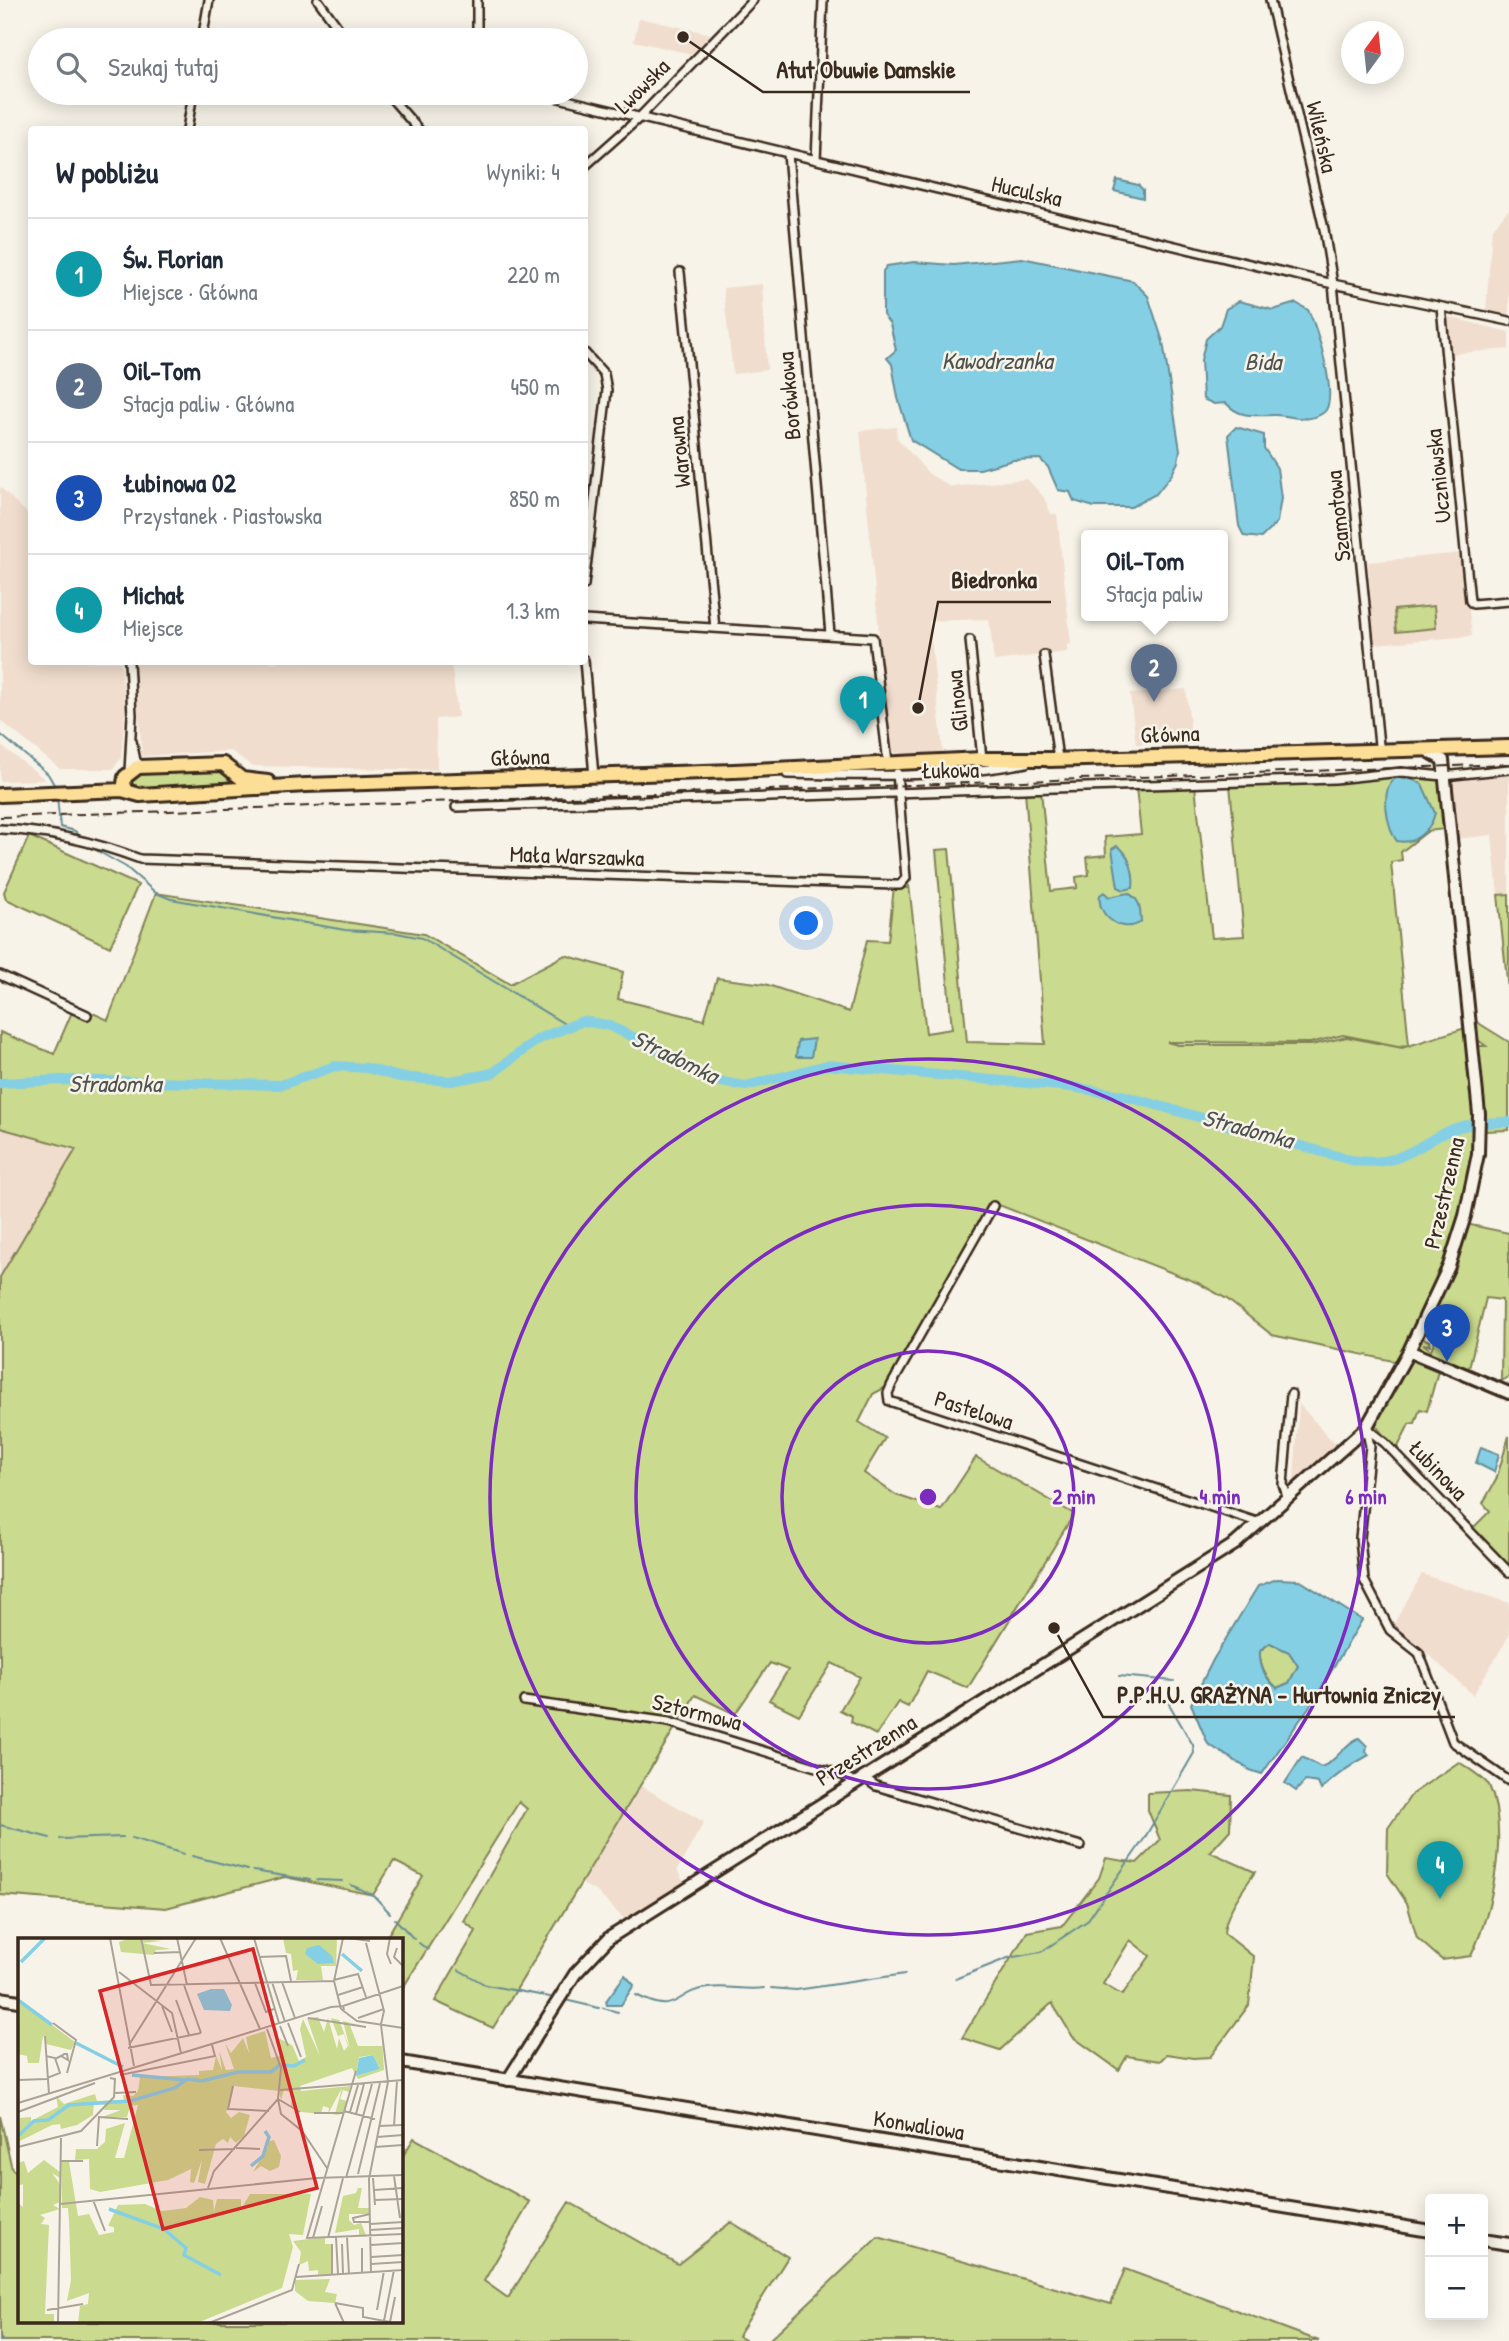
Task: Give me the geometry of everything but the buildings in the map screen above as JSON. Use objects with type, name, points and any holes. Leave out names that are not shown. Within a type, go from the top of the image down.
[{"type":"main road","name":"Główna","points":[[1287,752],[1303,748],[1509,741]]},
{"type":"main road","name":"Główna","points":[[127,781],[139,795],[306,785],[734,771],[888,762],[1287,752],[1316,754],[1509,747]]},
{"type":"main road","name":"Główna","points":[[734,771],[779,774],[1026,764],[1056,759]]},
{"type":"main road","name":"Główna","points":[[0,795],[72,793],[127,781],[143,767],[223,764],[235,775],[255,781],[306,785]]},
{"type":"main road","points":[[225,790],[235,775]]},
{"type":"street","points":[[204,28],[209,0]]},
{"type":"street","points":[[318,0],[338,28]]},
{"type":"street","points":[[477,0],[477,28]]},
{"type":"street","name":"Lwowska","points":[[588,163],[638,119],[753,0]]},
{"type":"street","points":[[816,160],[823,0]]},
{"type":"street","name":"Wileńska","points":[[1270,0],[1324,229],[1333,284]]},
{"type":"street","points":[[188,126],[191,105]]},
{"type":"street","points":[[397,105],[416,126]]},
{"type":"street","name":"Huculska","points":[[584,105],[1333,284],[1509,321]]},
{"type":"street","name":"Borówkowa","points":[[788,154],[830,634]]},
{"type":"street","name":"Warowna","points":[[681,272],[715,628]]},
{"type":"street","name":"Szamotowa","points":[[1333,284],[1379,745]]},
{"type":"street","name":"Uczniowska","points":[[1441,307],[1470,601],[1473,604],[1509,601]]},
{"type":"street","points":[[588,357],[606,381],[588,548]]},
{"type":"street","points":[[588,620],[869,636],[876,642],[888,762]]},
{"type":"street","name":"Glinowa","points":[[970,640],[982,759]]},
{"type":"street","points":[[1044,655],[1056,759]]},
{"type":"street","points":[[127,781],[131,737],[129,665]]},
{"type":"street","points":[[584,665],[594,776]]},
{"type":"street","points":[[131,737],[136,761],[143,767]]},
{"type":"street","points":[[1425,750],[1443,760],[1460,748]]},
{"type":"street","name":"Przestrzenna","points":[[509,2080],[575,1974],[596,1949],[859,1779],[1224,1551],[1261,1523],[1366,1429],[1409,1351],[1460,1234],[1481,1134],[1443,760]]},
{"type":"street","name":"Główna","points":[[779,774],[897,773],[993,769],[1026,764]]},
{"type":"street","name":"Łukowa","points":[[456,807],[795,793],[898,793],[1335,779],[1401,772],[1444,776],[1509,769]]},
{"type":"street","name":"Mała Warszawka","points":[[0,829],[27,830],[92,842],[139,859],[894,885],[900,884],[906,878],[897,773]]},
{"type":"street","points":[[0,975],[87,1015]]},
{"type":"street","name":"Pastelowa","points":[[993,1206],[892,1384],[888,1393],[889,1401],[1261,1523]]},
{"type":"street","points":[[1409,1351],[1509,1393]]},
{"type":"street","points":[[1288,1499],[1283,1484],[1291,1394]]},
{"type":"street","points":[[1366,1429],[1370,1447],[1360,1560],[1364,1580],[1390,1630],[1419,1653],[1454,1742],[1509,1780]]},
{"type":"street","name":"Łubinowa","points":[[1366,1429],[1395,1453],[1509,1572]]},
{"type":"street","name":"Sztormowa","points":[[524,1701],[689,1727],[1081,1846]]},
{"type":"street","points":[[0,1998],[18,2001]]},
{"type":"street","name":"Konwaliowa","points":[[402,2062],[1425,2230]]},
{"type":"street","points":[[1488,2241],[1509,2244]]},
{"type":"shaded area","points":[[639,18],[711,34],[691,54],[634,41]]},
{"type":"shaded area","points":[[1509,209],[1509,317],[1486,311],[1492,229]]},
{"type":"shaded area","points":[[762,284],[767,370],[733,374],[723,288]]},
{"type":"shaded area","points":[[1445,316],[1509,332],[1509,349],[1449,354]]},
{"type":"shaded area","points":[[896,427],[897,438],[929,474],[951,487],[1027,479],[1043,496],[1051,514],[1057,514],[1071,644],[1067,645],[1067,652],[994,661],[989,619],[929,621],[943,752],[900,755],[890,750],[860,431]]},
{"type":"shaded area","points":[[0,487],[28,514],[28,665],[121,665],[125,712],[121,758],[113,769],[60,769],[0,720]]},
{"type":"shaded area","points":[[1462,553],[1472,636],[1375,644],[1368,562]]},
{"type":"shaded area","points":[[135,665],[451,665],[458,717],[436,719],[437,770],[252,766],[231,751],[142,756]]},
{"type":"shaded area","points":[[1186,689],[1192,744],[1136,744],[1130,694]]},
{"type":"shaded area","points":[[0,745],[46,780],[0,781]]},
{"type":"shaded area","points":[[1509,775],[1509,894],[1498,895],[1492,835],[1456,839],[1451,782]]},
{"type":"shaded area","points":[[0,1128],[76,1148],[0,1277]]},
{"type":"shaded area","points":[[1299,1404],[1336,1445],[1297,1483],[1294,1480]]},
{"type":"shaded area","points":[[1422,1574],[1509,1603],[1509,1636],[1473,1695],[1419,1646],[1392,1627]]},
{"type":"shaded area","points":[[641,1786],[704,1822],[677,1870],[684,1883],[625,1920],[596,1891],[582,1884]]},
{"type":"green space","points":[[1434,606],[1436,628],[1396,632],[1394,610]]},
{"type":"green space","points":[[217,767],[231,776],[225,786],[141,792],[128,786],[134,774],[145,771]]},
{"type":"green space","points":[[1400,773],[1438,776],[1445,829],[1428,831],[1401,852],[1402,860],[1391,862],[1409,1045],[1398,1046],[1343,1035],[1310,1043],[1167,1042],[1178,1045],[1311,1045],[1347,1037],[1402,1048],[1465,1028],[1476,1121],[1467,1193],[1438,1278],[1399,1359],[1393,1361],[1272,1335],[1227,1299],[1198,1283],[999,1205],[993,1206],[892,1384],[873,1394],[859,1422],[885,1438],[864,1473],[896,1495],[941,1510],[976,1457],[1074,1514],[968,1688],[927,1671],[908,1707],[898,1702],[876,1735],[851,1722],[852,1716],[840,1710],[860,1677],[832,1663],[799,1715],[769,1700],[788,1670],[770,1663],[735,1714],[695,1695],[493,2028],[435,2001],[476,1931],[464,1921],[527,1809],[519,1802],[402,1989],[402,1938],[386,1938],[423,1876],[394,1861],[373,1895],[285,1877],[166,1908],[0,1895],[0,1277],[76,1149],[0,1128],[0,1032],[54,1054],[75,1005],[108,1020],[156,893],[424,934],[510,984],[565,955],[623,972],[618,999],[704,1020],[717,978],[765,984],[849,1012],[867,940],[888,941],[894,887],[908,888],[909,885],[926,1033],[952,1029],[936,850],[949,849],[967,1042],[1045,1044],[1025,791],[1041,790],[1051,891],[1077,888],[1076,877],[1089,875],[1087,857],[1106,855],[1105,837],[1141,834],[1136,788],[1195,786],[1212,938],[1244,936],[1230,785],[1362,780]]},
{"type":"green space","points":[[29,836],[138,885],[110,947],[6,899],[4,892]]},
{"type":"green space","points":[[1509,894],[1509,999],[1498,895]]},
{"type":"green space","points":[[1472,1019],[1509,1042],[1509,1130],[1484,1131],[1477,1046],[1486,1046],[1475,1038]]},
{"type":"green space","points":[[1466,1224],[1509,1233],[1509,1377],[1501,1381],[1502,1300],[1486,1298],[1468,1372],[1416,1347],[1418,1338],[1421,1337],[1429,1341],[1430,1345],[1423,1344],[1431,1350],[1435,1339],[1421,1331]]},
{"type":"green space","points":[[1410,1360],[1438,1371],[1427,1411],[1420,1409],[1415,1423],[1409,1424],[1396,1451],[1374,1423]]},
{"type":"green space","points":[[1509,1436],[1509,1569],[1471,1530],[1490,1511],[1483,1503],[1496,1480]]},
{"type":"green space","points":[[1270,1643],[1289,1652],[1298,1666],[1289,1683],[1277,1688],[1267,1676],[1261,1662],[1260,1651]]},
{"type":"green space","points":[[1459,1762],[1489,1785],[1498,1824],[1496,1870],[1486,1916],[1471,1956],[1442,1960],[1417,1938],[1407,1903],[1387,1873],[1388,1828],[1412,1794]]},
{"type":"green space","points":[[1191,1791],[1231,1795],[1230,1830],[1210,1852],[1255,1872],[1240,1893],[1224,1933],[1254,1957],[1249,2005],[1210,2057],[1193,2058],[1167,2054],[1160,2061],[1127,2056],[1119,2070],[1073,2037],[1052,2003],[1000,2050],[962,2038],[1027,1932],[1062,1926],[1099,1878],[1106,1858],[1137,1863],[1160,1840],[1148,1810],[1148,1793]],"holes":[[[1130,1940],[1150,1956],[1122,1995],[1103,1984]]]},
{"type":"green space","points":[[0,2116],[12,2169],[18,2172],[18,2324],[402,2324],[402,2157],[414,2138],[530,2202],[484,2281],[508,2298],[569,2202],[678,2264],[731,2222],[788,2257],[738,2336],[747,2341],[0,2341]]},
{"type":"green space","points":[[878,2237],[1111,2304],[1125,2269],[1319,2341],[768,2341]]},
{"type":"water","points":[[1117,180],[1138,185],[1143,190],[1143,198],[1114,191]]},
{"type":"water","name":"Kawodrzanka","points":[[1022,258],[1133,281],[1148,296],[1163,342],[1180,450],[1172,474],[1156,494],[1131,507],[1094,507],[1074,501],[1070,492],[1058,490],[1048,467],[1040,459],[1013,460],[980,469],[958,469],[911,440],[898,398],[892,364],[887,358],[896,350],[890,324],[883,315],[883,271],[887,266],[914,262],[954,265]]},
{"type":"water","name":"Bida","points":[[1239,301],[1273,310],[1296,303],[1308,310],[1317,331],[1328,380],[1328,406],[1323,413],[1311,418],[1249,415],[1237,412],[1226,403],[1214,404],[1203,399],[1201,360],[1206,339],[1220,326],[1226,309]]},
{"type":"water","points":[[1236,427],[1264,435],[1264,448],[1277,468],[1281,498],[1277,522],[1261,538],[1244,536],[1239,526],[1228,435]]},
{"type":"water","points":[[1406,776],[1422,784],[1435,813],[1430,825],[1421,835],[1404,842],[1397,841],[1390,828],[1386,800],[1394,779]]},
{"type":"water","points":[[1117,846],[1125,853],[1130,864],[1133,888],[1124,890],[1118,887],[1112,849]]},
{"type":"water","points":[[1104,892],[1109,897],[1128,893],[1132,896],[1139,905],[1141,922],[1126,926],[1112,921],[1102,910],[1100,903],[1100,895]]},
{"type":"water","points":[[814,1039],[811,1057],[796,1057],[798,1041]]},
{"type":"water","points":[[1481,1447],[1499,1454],[1494,1472],[1476,1463]]},
{"type":"water","points":[[1277,1579],[1299,1580],[1362,1620],[1314,1700],[1262,1774],[1250,1770],[1208,1744],[1191,1704],[1213,1660],[1258,1586]],"holes":[[[1270,1643],[1289,1652],[1298,1666],[1289,1683],[1277,1688],[1264,1672],[1260,1650]]]},
{"type":"water","points":[[1359,1738],[1367,1746],[1369,1755],[1331,1780],[1321,1790],[1318,1783],[1305,1781],[1296,1791],[1285,1783],[1302,1757],[1321,1767]]},
{"type":"water","points":[[625,1975],[634,1985],[621,2005],[607,2005],[606,2001]]},
{"type":"waterway","points":[[0,734],[48,774],[56,788]]},
{"type":"waterway","points":[[57,797],[60,827],[75,831],[83,839]]},
{"type":"waterway","points":[[85,844],[126,867],[156,893],[171,899],[345,930],[397,933],[422,938],[568,1026]]},
{"type":"waterway","name":"Stradomka","points":[[0,1083],[62,1080],[281,1085],[335,1066],[367,1068],[399,1077],[451,1081],[493,1073],[538,1039],[583,1021],[607,1025],[638,1039],[715,1081],[746,1086],[827,1065],[1071,1087],[1121,1095],[1351,1160],[1390,1160],[1405,1155],[1443,1133],[1475,1124]]},
{"type":"waterway","name":"Stradomka","points":[[1479,1123],[1509,1122]]},
{"type":"waterway","points":[[1119,1676],[1174,1681]]},
{"type":"waterway","points":[[955,1979],[1008,1958],[1041,1952],[1087,1921],[1144,1839],[1194,1753],[1193,1745],[1169,1704],[1173,1697]]},
{"type":"waterway","points":[[0,1825],[50,1838]]},
{"type":"waterway","points":[[60,1839],[123,1837]]},
{"type":"waterway","points":[[132,1838],[184,1854]]},
{"type":"waterway","points":[[192,1856],[248,1870]]},
{"type":"waterway","points":[[253,1871],[310,1880]]},
{"type":"waterway","points":[[317,1880],[342,1881]]},
{"type":"waterway","points":[[351,1885],[373,1895],[390,1913]]},
{"type":"waterway","points":[[395,1919],[414,1939]]},
{"type":"waterway","points":[[419,1943],[428,1950]]},
{"type":"waterway","points":[[459,1970],[486,1985],[550,1997]]},
{"type":"waterway","points":[[771,1988],[796,1990],[905,1974]]},
{"type":"waterway","points":[[636,1995],[661,2004],[669,2004],[697,1990],[708,1988],[764,1988]]},
{"type":"waterway","points":[[565,2000],[599,2008]]},
{"type":"waterway","points":[[603,2008],[618,2012]]},
{"type":"waterway","points":[[0,2338],[3,2341]]},
{"type":"railway","points":[[0,817],[1509,764]]},
{"type":"place","name":"Atut Obuwie Damskie","points":[[683,37]]},
{"type":"place","name":"Oil-Tom","points":[[1154,702]]},
{"type":"place","name":"Biedronka","points":[[918,708]]},
{"type":"place","name":"Św. Florian","points":[[863,734]]},
{"type":"place","name":"Łubinowa 02","points":[[1447,1362]]},
{"type":"place","name":"P.P.H.U. GRAŻYNA - Hurtownia Zniczy","points":[[1054,1628]]},
{"type":"place","name":"Michał","points":[[1440,1899]]}]
